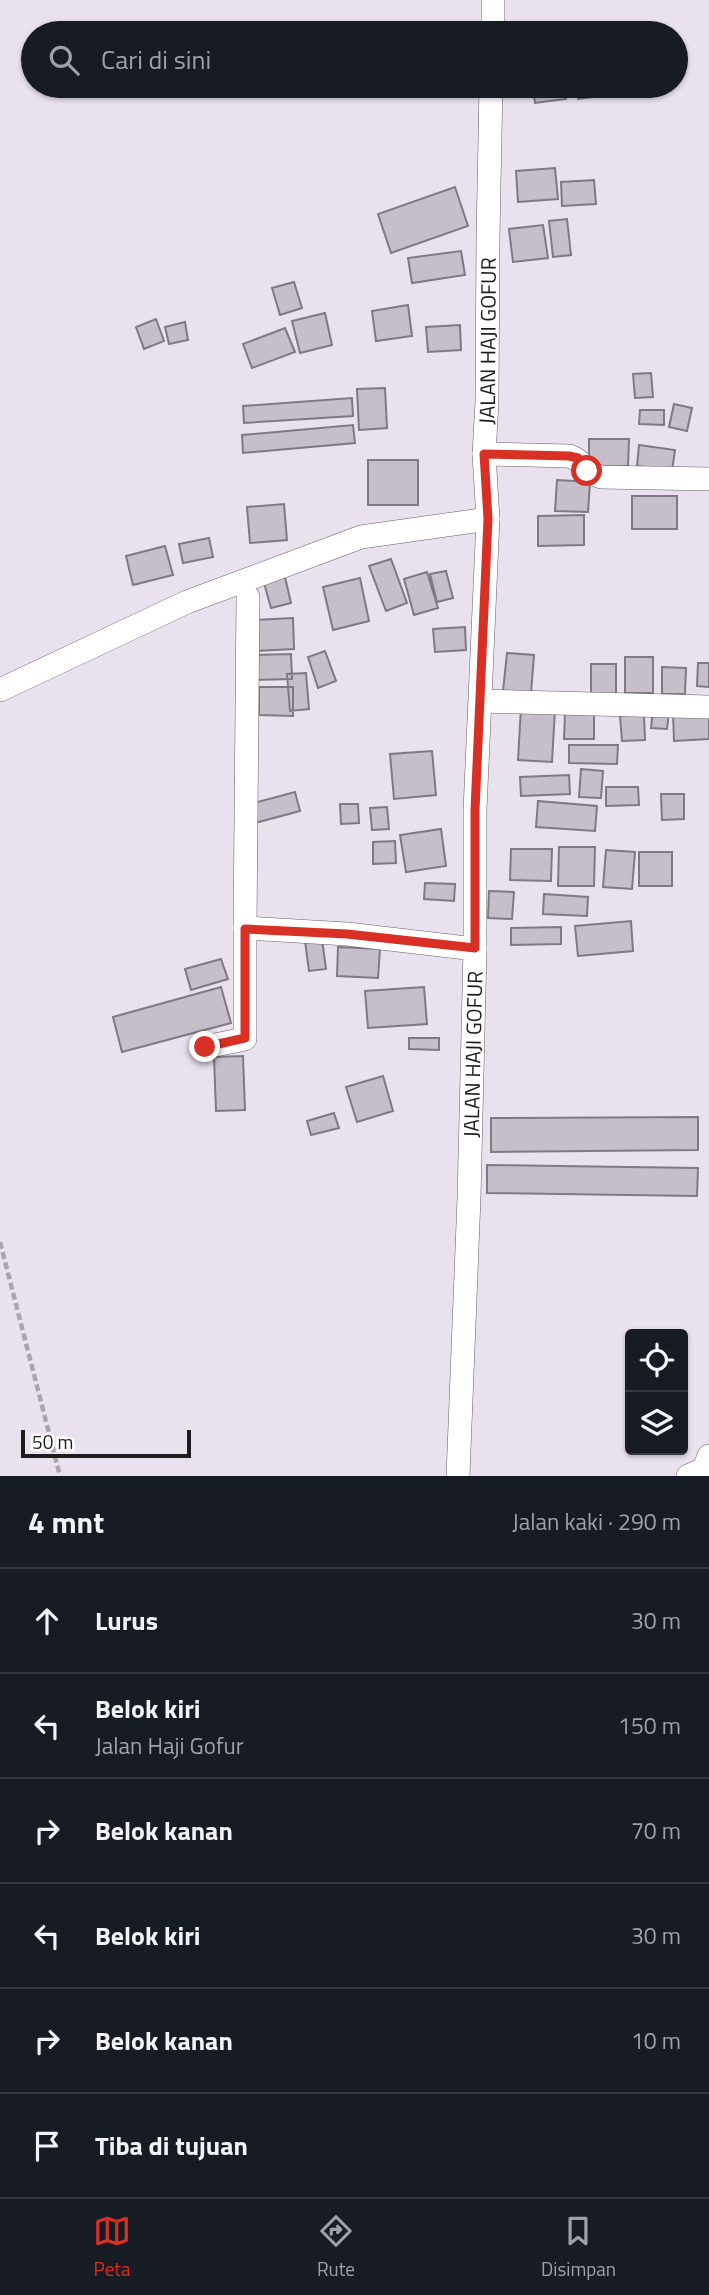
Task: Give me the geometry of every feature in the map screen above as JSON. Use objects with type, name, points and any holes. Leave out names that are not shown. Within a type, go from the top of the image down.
[{"type":"street","points":[[493,21],[494,0]]},
{"type":"street","name":"JALAN HAJI GOFUR","points":[[458,1476],[469,1198],[475,948],[475,810],[488,519],[484,454],[491,98]]},
{"type":"street","points":[[484,454],[569,456],[578,458],[590,474],[601,477],[709,479]]},
{"type":"street","points":[[0,690],[187,602],[361,537],[488,519]]},
{"type":"street","points":[[205,1047],[245,1038],[248,597]]},
{"type":"street","points":[[481,701],[709,707]]},
{"type":"street","points":[[245,929],[347,934],[475,948]]},
{"type":"street","points":[[688,1476],[704,1469],[709,1457]]},
{"type":"path","points":[[0,1242],[60,1476]]},
{"type":"building","points":[[534,98],[566,99],[535,103]]},
{"type":"building","points":[[555,168],[558,199],[518,202],[516,171]]},
{"type":"building","points":[[594,180],[596,204],[562,206],[561,182]]},
{"type":"building","points":[[455,187],[468,226],[391,253],[378,214]]},
{"type":"building","points":[[567,219],[571,255],[553,257],[549,221]]},
{"type":"building","points":[[543,225],[548,258],[513,262],[509,229]]},
{"type":"building","points":[[461,251],[465,275],[412,283],[408,258]]},
{"type":"building","points":[[294,282],[302,308],[280,315],[272,288]]},
{"type":"building","points":[[408,305],[412,336],[376,341],[372,311]]},
{"type":"building","points":[[325,313],[332,345],[300,353],[292,321]]},
{"type":"building","points":[[156,319],[164,341],[144,349],[136,327]]},
{"type":"building","points":[[185,322],[188,340],[169,344],[165,327]]},
{"type":"building","points":[[460,325],[461,350],[428,352],[426,327]]},
{"type":"building","points":[[285,328],[295,352],[252,368],[243,344]]},
{"type":"building","points":[[651,373],[653,397],[635,398],[633,374]]},
{"type":"building","points":[[385,388],[387,428],[359,430],[357,389]]},
{"type":"building","points":[[352,398],[353,416],[244,423],[243,406]]},
{"type":"building","points":[[674,404],[692,408],[687,431],[669,427]]},
{"type":"building","points":[[640,410],[664,410],[664,425],[639,424]]},
{"type":"building","points":[[353,425],[355,443],[243,453],[242,435]]},
{"type":"building","points":[[589,439],[629,439],[628,466],[589,466]]},
{"type":"building","points":[[639,445],[675,450],[672,471],[637,466]]},
{"type":"building","points":[[368,460],[418,460],[418,505],[368,505]]},
{"type":"building","points":[[557,480],[590,482],[588,512],[555,511]]},
{"type":"building","points":[[632,496],[677,496],[677,529],[632,529]]},
{"type":"building","points":[[284,504],[287,540],[250,543],[247,507]]},
{"type":"building","points":[[584,515],[584,545],[538,546],[538,516]]},
{"type":"building","points":[[209,538],[213,557],[183,563],[179,544]]},
{"type":"building","points":[[165,546],[173,575],[133,585],[126,556]]},
{"type":"building","points":[[391,559],[407,603],[386,611],[369,566]]},
{"type":"building","points":[[446,571],[453,598],[437,602],[430,574]]},
{"type":"building","points":[[427,572],[438,608],[414,615],[404,579]]},
{"type":"building","points":[[285,577],[291,603],[271,608],[264,583]]},
{"type":"building","points":[[360,578],[369,621],[333,630],[323,587]]},
{"type":"building","points":[[293,618],[294,649],[255,651],[253,620]]},
{"type":"building","points":[[465,627],[466,650],[435,652],[433,629]]},
{"type":"building","points":[[325,651],[336,681],[318,688],[308,657]]},
{"type":"building","points":[[507,653],[534,655],[531,693],[503,691]]},
{"type":"building","points":[[291,654],[292,679],[254,680],[253,655]]},
{"type":"building","points":[[625,657],[653,657],[653,693],[625,693]]},
{"type":"building","points":[[698,663],[709,663],[709,687],[697,686]]},
{"type":"building","points":[[591,664],[616,664],[616,694],[591,694]]},
{"type":"building","points":[[662,667],[686,668],[685,694],[662,694]]},
{"type":"building","points":[[306,673],[309,709],[290,711],[287,674]]},
{"type":"building","points":[[259,687],[293,687],[293,716],[259,715]]},
{"type":"building","points":[[521,707],[555,709],[552,762],[518,760]]},
{"type":"building","points":[[653,708],[669,711],[667,729],[651,728]]},
{"type":"building","points":[[565,712],[594,712],[594,739],[564,739]]},
{"type":"building","points":[[709,712],[709,739],[674,741],[673,714]]},
{"type":"building","points":[[644,715],[645,740],[622,741],[620,716]]},
{"type":"building","points":[[569,745],[618,745],[617,764],[569,763]]},
{"type":"building","points":[[432,751],[436,795],[394,799],[390,754]]},
{"type":"building","points":[[581,769],[603,771],[601,798],[579,797]]},
{"type":"building","points":[[569,775],[570,794],[521,796],[520,777]]},
{"type":"building","points":[[606,787],[638,787],[639,805],[606,806]]},
{"type":"building","points":[[295,792],[300,811],[255,823],[250,804]]},
{"type":"building","points":[[661,794],[684,794],[684,819],[662,820]]},
{"type":"building","points":[[538,801],[597,806],[595,831],[536,827]]},
{"type":"building","points":[[340,804],[358,804],[359,823],[341,824]]},
{"type":"building","points":[[387,807],[389,829],[372,830],[370,808]]},
{"type":"building","points":[[441,829],[446,866],[406,872],[400,835]]},
{"type":"building","points":[[395,841],[396,863],[373,864],[373,842]]},
{"type":"building","points":[[559,847],[595,847],[594,886],[558,886]]},
{"type":"building","points":[[511,849],[552,849],[551,881],[510,880]]},
{"type":"building","points":[[606,850],[635,852],[632,889],[603,887]]},
{"type":"building","points":[[639,852],[672,852],[672,886],[639,886]]},
{"type":"building","points":[[425,883],[455,884],[454,901],[424,899]]},
{"type":"building","points":[[489,891],[514,892],[512,919],[488,918]]},
{"type":"building","points":[[544,894],[588,897],[587,916],[543,914]]},
{"type":"building","points":[[631,921],[633,951],[578,956],[575,926]]},
{"type":"building","points":[[561,927],[561,944],[511,945],[511,928]]},
{"type":"building","points":[[322,939],[326,969],[309,971],[305,941]]},
{"type":"building","points":[[338,947],[380,949],[378,978],[337,976]]},
{"type":"building","points":[[221,959],[228,979],[191,990],[185,969]]},
{"type":"building","points":[[221,987],[231,1023],[122,1052],[113,1017]]},
{"type":"building","points":[[424,987],[427,1024],[368,1028],[365,991]]},
{"type":"building","points":[[409,1038],[439,1038],[439,1050],[409,1049]]},
{"type":"building","points":[[243,1056],[245,1110],[216,1111],[214,1057]]},
{"type":"building","points":[[383,1076],[393,1111],[357,1122],[346,1087]]},
{"type":"building","points":[[334,1113],[339,1128],[311,1135],[307,1121]]},
{"type":"building","points":[[698,1117],[698,1150],[491,1152],[491,1118]]},
{"type":"building","points":[[487,1165],[698,1168],[697,1196],[487,1193]]},
{"type":"route","points":[[205,1047],[245,1038],[245,929],[311,931],[475,948],[475,810],[488,519],[484,454],[569,456],[578,458],[587,471]]}]
